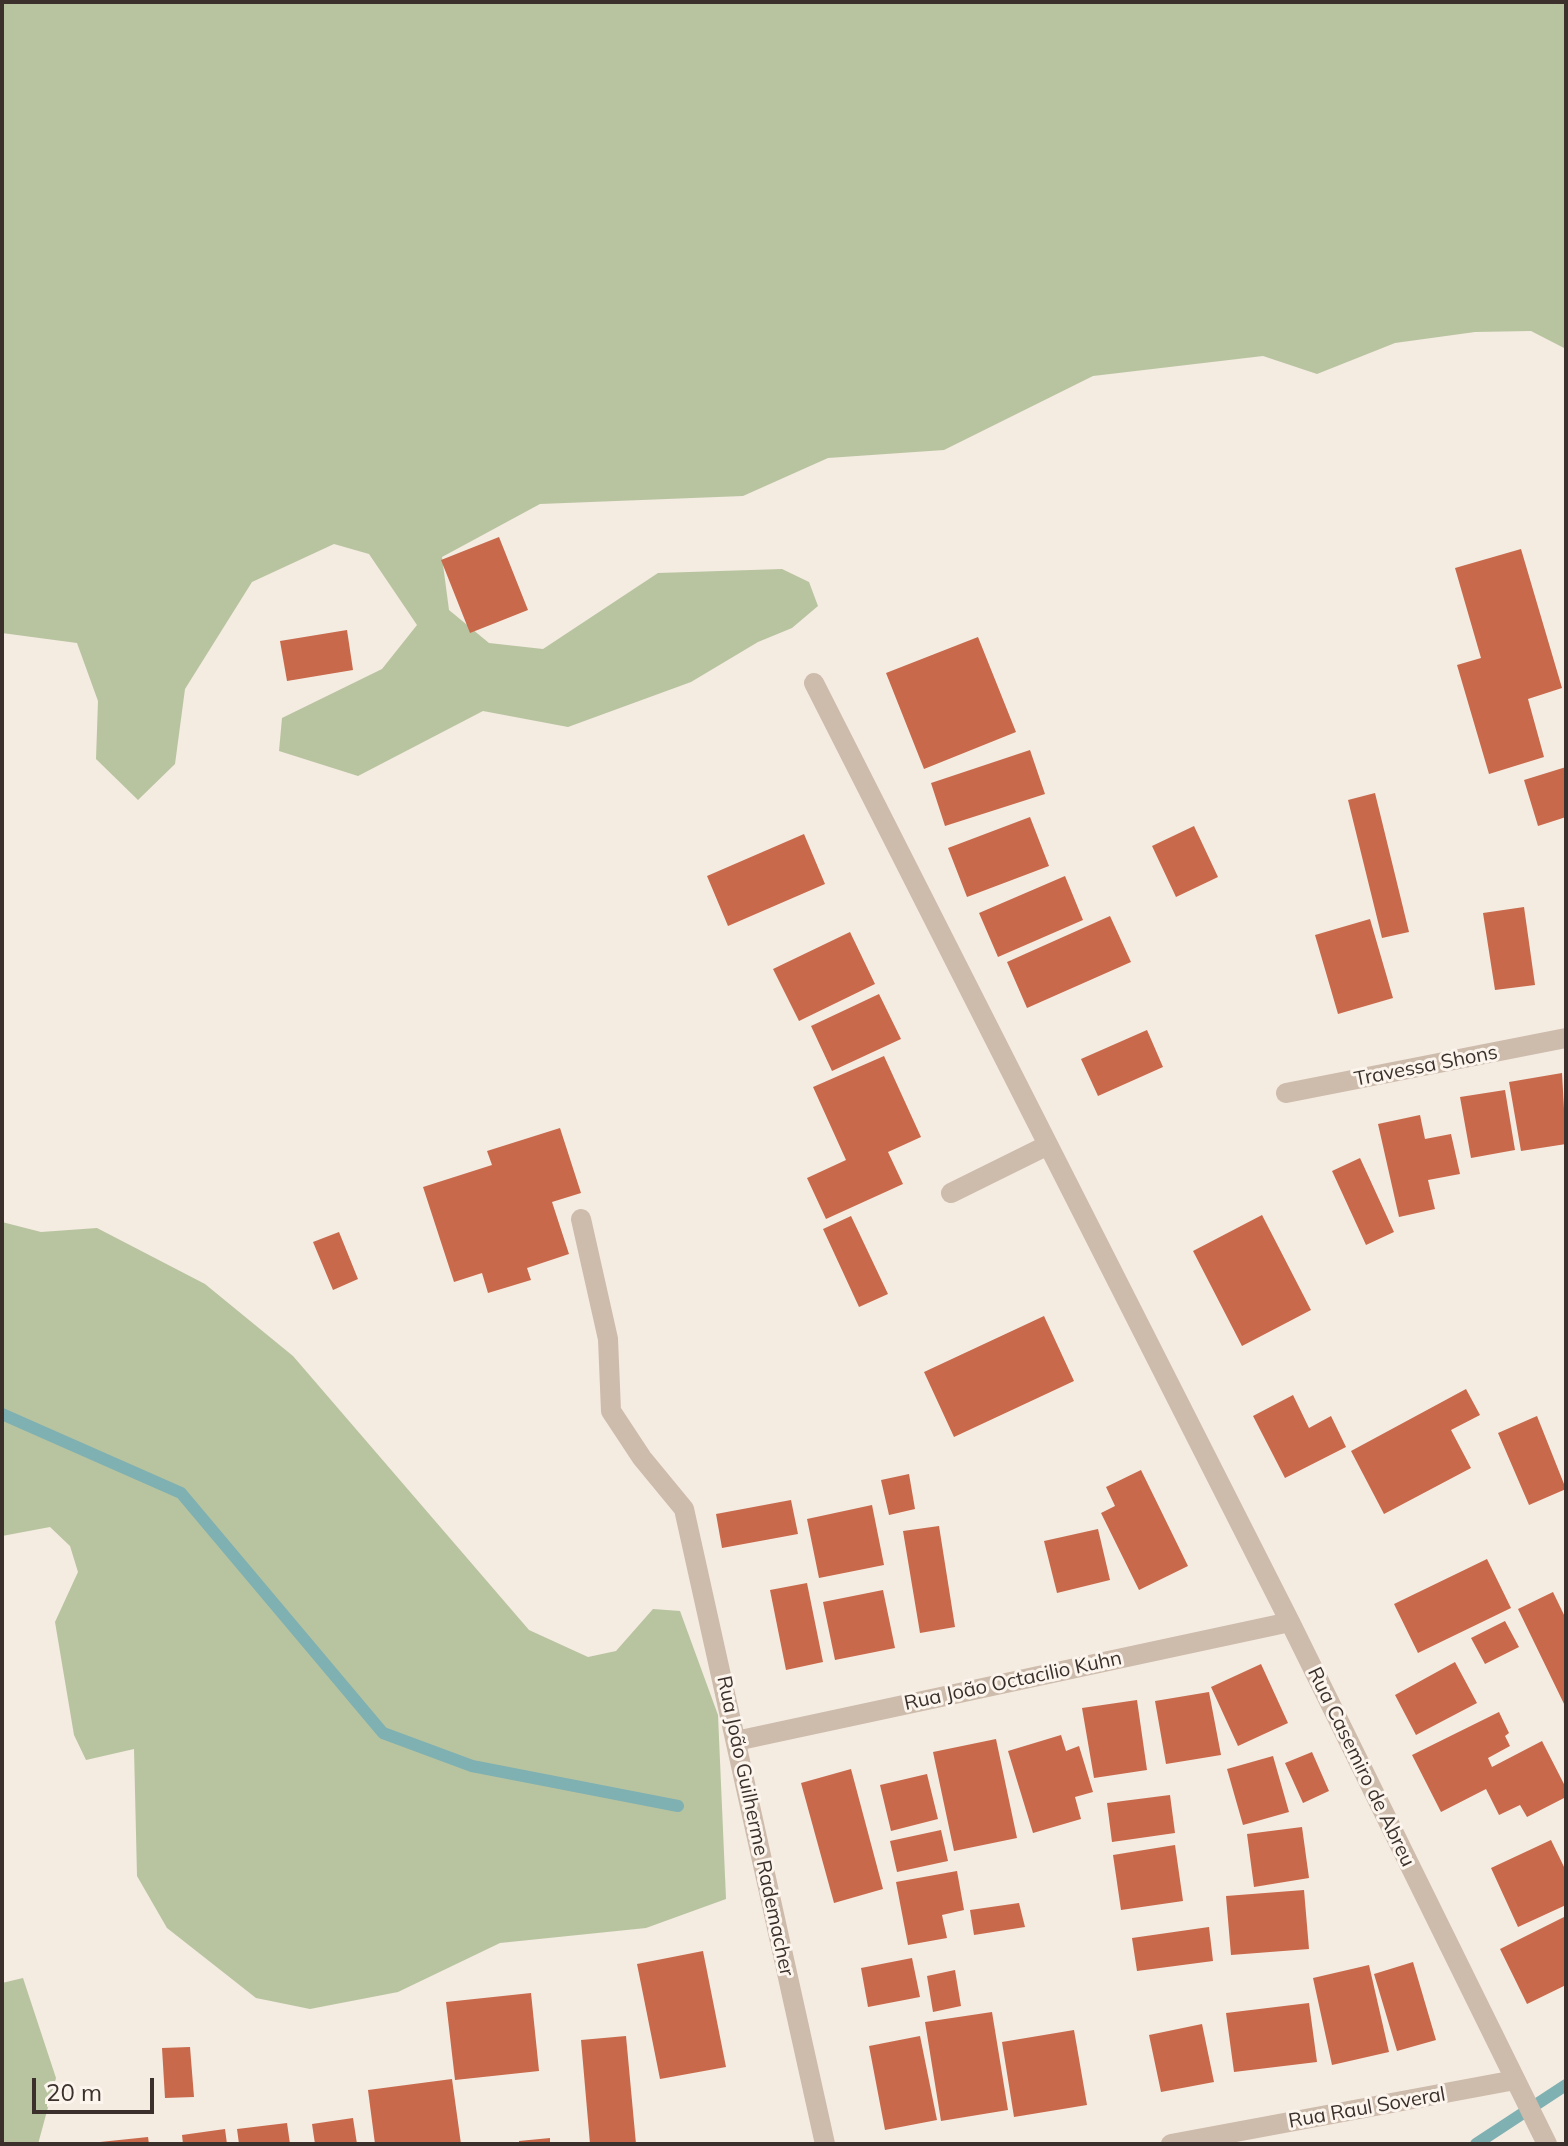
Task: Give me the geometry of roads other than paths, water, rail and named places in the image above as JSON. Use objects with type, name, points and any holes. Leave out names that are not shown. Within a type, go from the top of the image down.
[{"type":"street","name":"Rua Casemiro de Abreu","points":[[814,683],[1046,1146],[1290,1622],[1547,2144]]},
{"type":"street","name":"Travessa Shons","points":[[1286,1093],[1566,1038]]},
{"type":"street","points":[[951,1193],[1046,1146]]},
{"type":"street","name":"Rua João Guilherme Rademacher","points":[[581,1219],[608,1339],[611,1411],[642,1458],[684,1509],[825,2144]]},
{"type":"street","name":"Rua João Octacilio Kuhn","points":[[736,1741],[1290,1622]]},
{"type":"street","name":"Rua Raul Soveral","points":[[1171,2144],[1515,2080]]},
{"type":"waterway","points":[[2,1414],[181,1493],[383,1733],[472,1766],[678,1806]]},
{"type":"waterway","points":[[1476,2144],[1566,2085]]}]
